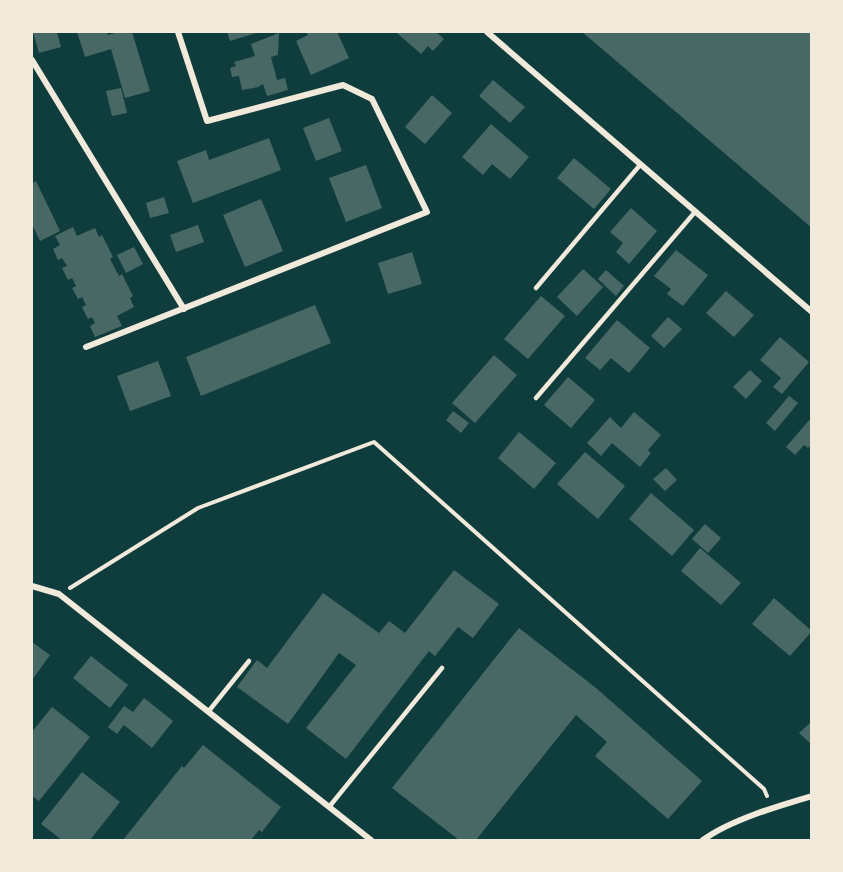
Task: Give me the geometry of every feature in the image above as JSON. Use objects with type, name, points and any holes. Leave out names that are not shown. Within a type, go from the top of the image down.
[{"type":"street","points":[[86,347],[427,212],[372,99],[343,85],[207,121],[178,32]]},
{"type":"street","points":[[487,32],[812,312]]},
{"type":"street","points":[[32,60],[184,309]]},
{"type":"street","points":[[32,586],[59,594],[372,840]]},
{"type":"street","points":[[703,840],[772,808],[812,796]]},
{"type":"lane","points":[[536,288],[640,165]]},
{"type":"lane","points":[[536,398],[695,212]]},
{"type":"lane","points":[[208,712],[249,661]]},
{"type":"lane","points":[[329,807],[442,668]]},
{"type":"path","points":[[59,594],[198,508],[374,442],[764,789],[767,796]]},
{"type":"building","points":[[33,32],[57,32],[61,47],[39,53]]},
{"type":"building","points":[[77,32],[108,32],[107,35],[132,32],[150,91],[125,98],[111,49],[85,57]]},
{"type":"building","points":[[227,32],[259,32],[230,41]]},
{"type":"building","points":[[306,32],[337,32],[349,58],[311,75],[296,41],[308,35]]},
{"type":"building","points":[[398,32],[436,32],[444,39],[433,51],[428,46],[421,54]]},
{"type":"building","points":[[582,32],[812,32],[812,228],[601,48]]},
{"type":"building","points":[[279,33],[278,55],[271,57],[277,80],[285,78],[288,90],[267,96],[263,84],[242,90],[239,76],[232,77],[230,68],[236,66],[234,62],[255,56],[251,44]]},
{"type":"building","points":[[493,80],[525,107],[510,123],[479,96]]},
{"type":"building","points":[[121,88],[127,113],[112,116],[106,91]]},
{"type":"building","points":[[432,95],[452,113],[425,144],[405,127]]},
{"type":"building","points":[[329,118],[342,151],[316,161],[303,128]]},
{"type":"building","points":[[491,124],[529,157],[510,179],[492,164],[483,175],[462,157]]},
{"type":"building","points":[[269,138],[281,170],[193,203],[177,161],[206,150],[209,160]]},
{"type":"building","points":[[574,158],[611,189],[594,209],[557,178]]},
{"type":"building","points":[[366,165],[382,208],[346,222],[329,178]]},
{"type":"building","points":[[36,181],[60,231],[40,241],[32,224],[32,184]]},
{"type":"building","points":[[164,197],[169,213],[150,218],[146,203]]},
{"type":"building","points":[[261,199],[283,251],[245,267],[223,215]]},
{"type":"building","points":[[631,208],[657,231],[629,264],[616,252],[623,243],[610,232]]},
{"type":"building","points":[[198,225],[204,242],[176,252],[170,235]]},
{"type":"building","points":[[73,227],[77,236],[95,228],[99,237],[102,235],[113,257],[110,259],[119,276],[122,274],[133,296],[130,298],[134,307],[117,316],[122,326],[95,337],[90,326],[95,323],[92,317],[88,319],[82,307],[86,305],[82,297],[78,299],[72,288],[76,286],[72,278],[68,280],[62,268],[67,266],[62,258],[58,260],[53,249],[60,245],[55,236]]},
{"type":"building","points":[[134,247],[143,264],[126,273],[117,255]]},
{"type":"building","points":[[676,250],[708,275],[683,306],[667,294],[671,289],[654,276]]},
{"type":"building","points":[[412,252],[422,284],[388,294],[378,263]]},
{"type":"building","points":[[583,269],[603,287],[577,316],[557,297]]},
{"type":"building","points":[[606,270],[624,286],[616,296],[598,279]]},
{"type":"building","points":[[726,291],[754,315],[734,337],[706,313]]},
{"type":"building","points":[[541,296],[565,316],[528,359],[504,339]]},
{"type":"building","points":[[315,305],[331,343],[201,396],[186,357]]},
{"type":"building","points":[[668,317],[682,329],[664,348],[651,336]]},
{"type":"building","points":[[617,320],[650,348],[629,373],[611,358],[600,370],[585,358]]},
{"type":"building","points":[[780,337],[809,362],[782,394],[773,387],[781,378],[760,360]]},
{"type":"building","points":[[494,355],[517,375],[475,423],[452,403]]},
{"type":"building","points":[[158,361],[171,396],[130,411],[117,376]]},
{"type":"building","points":[[750,370],[762,381],[746,399],[733,387]]},
{"type":"building","points":[[568,377],[595,400],[571,428],[544,405]]},
{"type":"building","points":[[789,396],[798,403],[775,431],[766,423]]},
{"type":"building","points":[[453,411],[469,423],[461,433],[446,420]]},
{"type":"building","points":[[634,412],[661,435],[648,450],[651,453],[640,467],[612,443],[601,456],[587,443],[610,417],[621,428]]},
{"type":"building","points":[[812,417],[812,444],[808,448],[804,445],[795,455],[786,447]]},
{"type":"building","points":[[519,432],[556,463],[534,489],[498,458]]},
{"type":"building","points":[[585,452],[625,486],[598,519],[557,484]]},
{"type":"building","points":[[666,468],[677,480],[665,491],[653,479]]},
{"type":"building","points":[[651,493],[694,530],[672,556],[629,519]]},
{"type":"building","points":[[705,524],[721,538],[708,553],[692,539]]},
{"type":"building","points":[[700,548],[741,583],[721,605],[681,571]]},
{"type":"building","points":[[454,570],[499,604],[473,638],[458,627],[435,656],[429,651],[346,759],[306,728],[356,665],[339,653],[288,724],[237,687],[257,660],[267,668],[323,593],[379,633],[389,621],[405,633]]},
{"type":"building","points":[[774,598],[812,631],[790,656],[752,624]]},
{"type":"building","points":[[519,628],[596,688],[702,781],[668,819],[595,756],[607,742],[576,715],[476,840],[459,840],[392,788]]},
{"type":"building","points":[[32,642],[50,655],[32,680]]},
{"type":"building","points":[[91,656],[128,685],[110,708],[73,678]]},
{"type":"building","points":[[144,698],[173,721],[152,748],[124,725],[117,734],[108,727],[124,706],[133,712]]},
{"type":"building","points":[[52,707],[90,737],[39,801],[32,796],[32,732]]},
{"type":"building","points":[[812,721],[812,745],[799,733]]},
{"type":"building","points":[[203,745],[281,807],[262,832],[259,830],[251,840],[123,840],[182,766],[184,768]]},
{"type":"building","points":[[82,772],[120,802],[90,840],[62,840],[41,824]]}]
